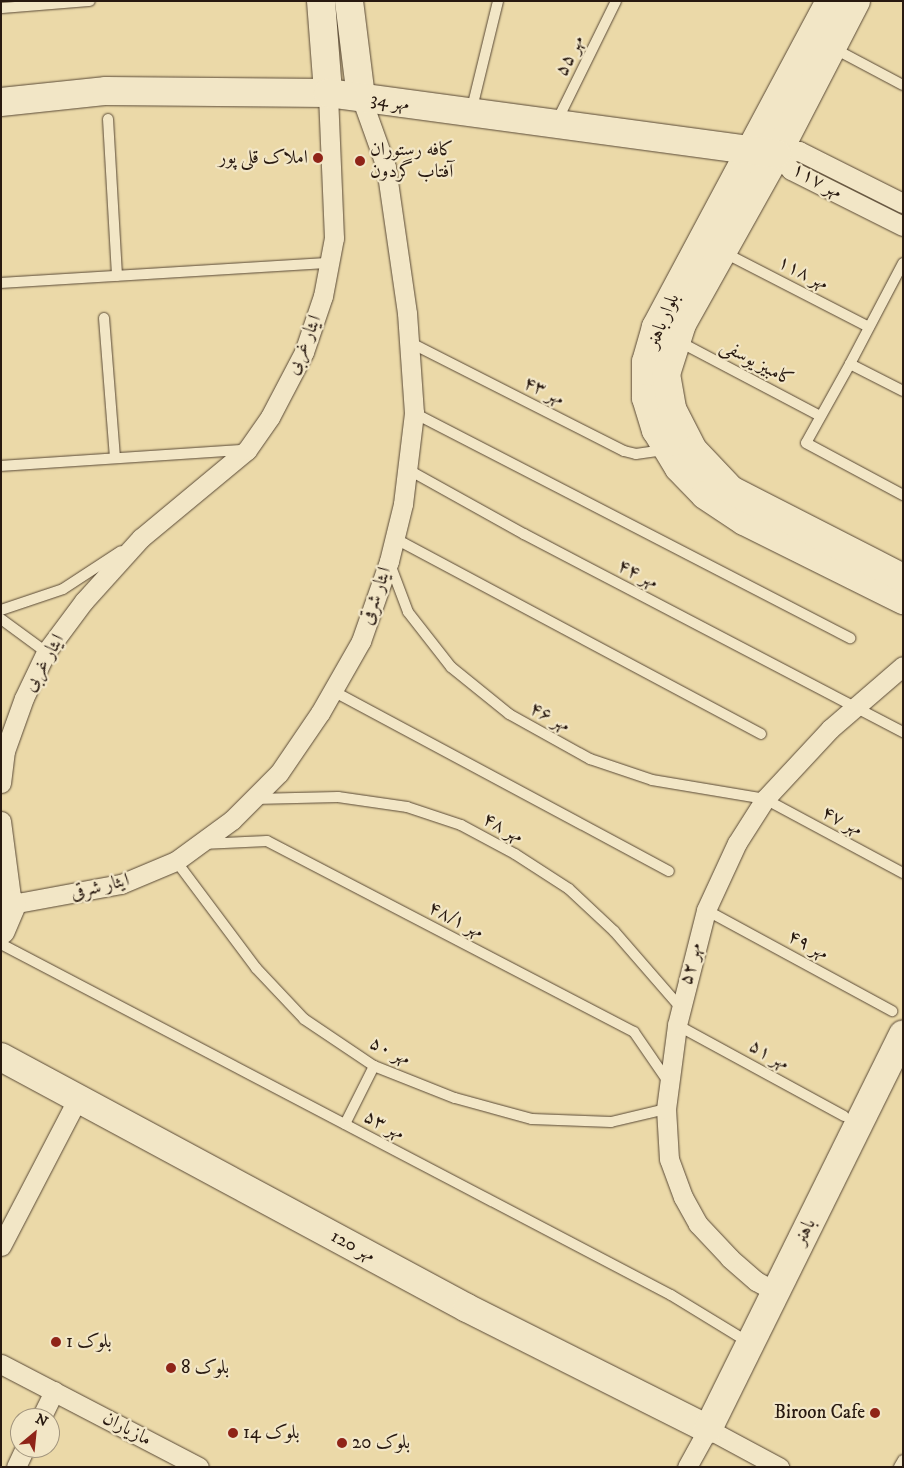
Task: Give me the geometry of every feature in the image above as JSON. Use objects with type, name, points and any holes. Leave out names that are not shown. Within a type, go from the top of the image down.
[{"type":"street","points":[[321,1],[328,93]]},
{"type":"street","points":[[349,1],[361,97]]},
{"type":"street","name":"بلوار باهنر","points":[[830,1],[653,336],[646,362],[646,398],[656,430],[668,450],[679,468],[705,495],[744,521],[903,600]]},
{"type":"street","name":"بلوار باهنر","points":[[856,1],[777,154],[721,251],[682,324],[666,374],[672,409],[693,450],[731,490],[903,578]]},
{"type":"street","name":"مهر 34","points":[[1,102],[106,90],[328,93],[555,126],[749,152],[777,154]]},
{"type":"street","name":"ایثار غربی","points":[[1,783],[5,751],[24,698],[46,652],[84,601],[141,538],[247,450],[270,417],[304,352],[323,296],[334,238],[328,93]]},
{"type":"street","name":"ایثار شرقی","points":[[12,904],[121,884],[176,861],[232,820],[280,773],[361,641],[389,561],[407,469],[414,413],[409,342],[386,167],[361,97]]},
{"type":"street","name":"مهر ۱۱۷","points":[[777,154],[799,151],[903,203]]},
{"type":"street","name":"مهر ۱۱۷","points":[[777,154],[791,170],[903,226]]},
{"type":"street","name":"مهر ۵۲","points":[[776,1292],[756,1281],[698,1224],[683,1197],[670,1159],[666,1109],[679,1017],[706,910],[737,843],[765,799],[854,706],[903,666]]},
{"type":"street","points":[[1,821],[2,840],[12,904],[1,930]]},
{"type":"street","name":"باهنر","points":[[708,1429],[748,1342],[776,1292],[903,1035]]},
{"type":"street","name":"مهر 120","points":[[1,1057],[467,1308],[708,1429]]},
{"type":"street","points":[[1,1246],[78,1098]]},
{"type":"street","name":"مازیاران","points":[[1,1364],[199,1467]]},
{"type":"street","points":[[46,1408],[54,1391]]},
{"type":"street","points":[[687,1467],[708,1429],[779,1467]]},
{"type":"lane","points":[[1,8],[90,1]]},
{"type":"lane","points":[[471,114],[498,1]]},
{"type":"lane","name":"مهر ۵۵","points":[[555,126],[616,1]]},
{"type":"lane","points":[[832,48],[903,84]]},
{"type":"lane","points":[[108,119],[117,276]]},
{"type":"lane","name":"مهر ۱۱۸","points":[[721,251],[869,326]]},
{"type":"lane","points":[[903,263],[806,443],[903,495]]},
{"type":"lane","points":[[1,284],[330,264]]},
{"type":"lane","points":[[104,318],[115,458]]},
{"type":"lane","name":"کامبیز یوسفی","points":[[676,340],[820,416]]},
{"type":"lane","name":"مهر ۴۳","points":[[409,342],[624,451],[636,454],[668,450]]},
{"type":"lane","points":[[850,364],[903,392]]},
{"type":"lane","points":[[414,413],[850,638]]},
{"type":"lane","points":[[1,466],[247,450]]},
{"type":"lane","name":"مهر ۴۴","points":[[407,469],[524,534],[903,732]]},
{"type":"lane","name":"ایثار غربی","points":[[1,610],[63,589],[141,538]]},
{"type":"lane","points":[[394,538],[761,734]]},
{"type":"lane","name":"مهر ۴۶","points":[[389,561],[408,612],[451,667],[509,714],[590,760],[652,780],[765,799]]},
{"type":"lane","points":[[1,619],[46,652]]},
{"type":"lane","points":[[332,691],[669,871]]},
{"type":"lane","name":"مهر ۴۸","points":[[253,799],[338,797],[407,806],[461,825],[515,854],[569,890],[614,931],[679,1017]]},
{"type":"lane","name":"مهر ۴۷","points":[[765,799],[903,873]]},
{"type":"lane","name":"مهر ۴۸/۱","points":[[199,844],[267,841],[634,1032],[669,1084]]},
{"type":"lane","name":"مهر ۵۰","points":[[176,861],[256,968],[304,1019],[374,1066],[455,1098],[532,1120],[612,1122],[666,1109]]},
{"type":"lane","name":"مهر ۴۹","points":[[706,910],[892,1010]]},
{"type":"lane","name":"مهر ۵۳","points":[[1,944],[671,1295],[748,1342]]},
{"type":"lane","name":"مهر ۵۱","points":[[679,1017],[844,1116]]},
{"type":"lane","points":[[345,1124],[374,1066]]},
{"type":"place","name":"املاک قلی پور","points":[[318,158]]},
{"type":"place","name":"کافه رستوران آفتاب گردون","points":[[360,161]]},
{"type":"place","name":"بلوک 1","points":[[56,1342]]},
{"type":"place","name":"بلوک 8","points":[[171,1368]]},
{"type":"place","name":"Biroon Cafe","points":[[875,1413]]},
{"type":"place","name":"بلوک 14","points":[[233,1433]]},
{"type":"place","name":"بلوک 20","points":[[342,1443]]}]
